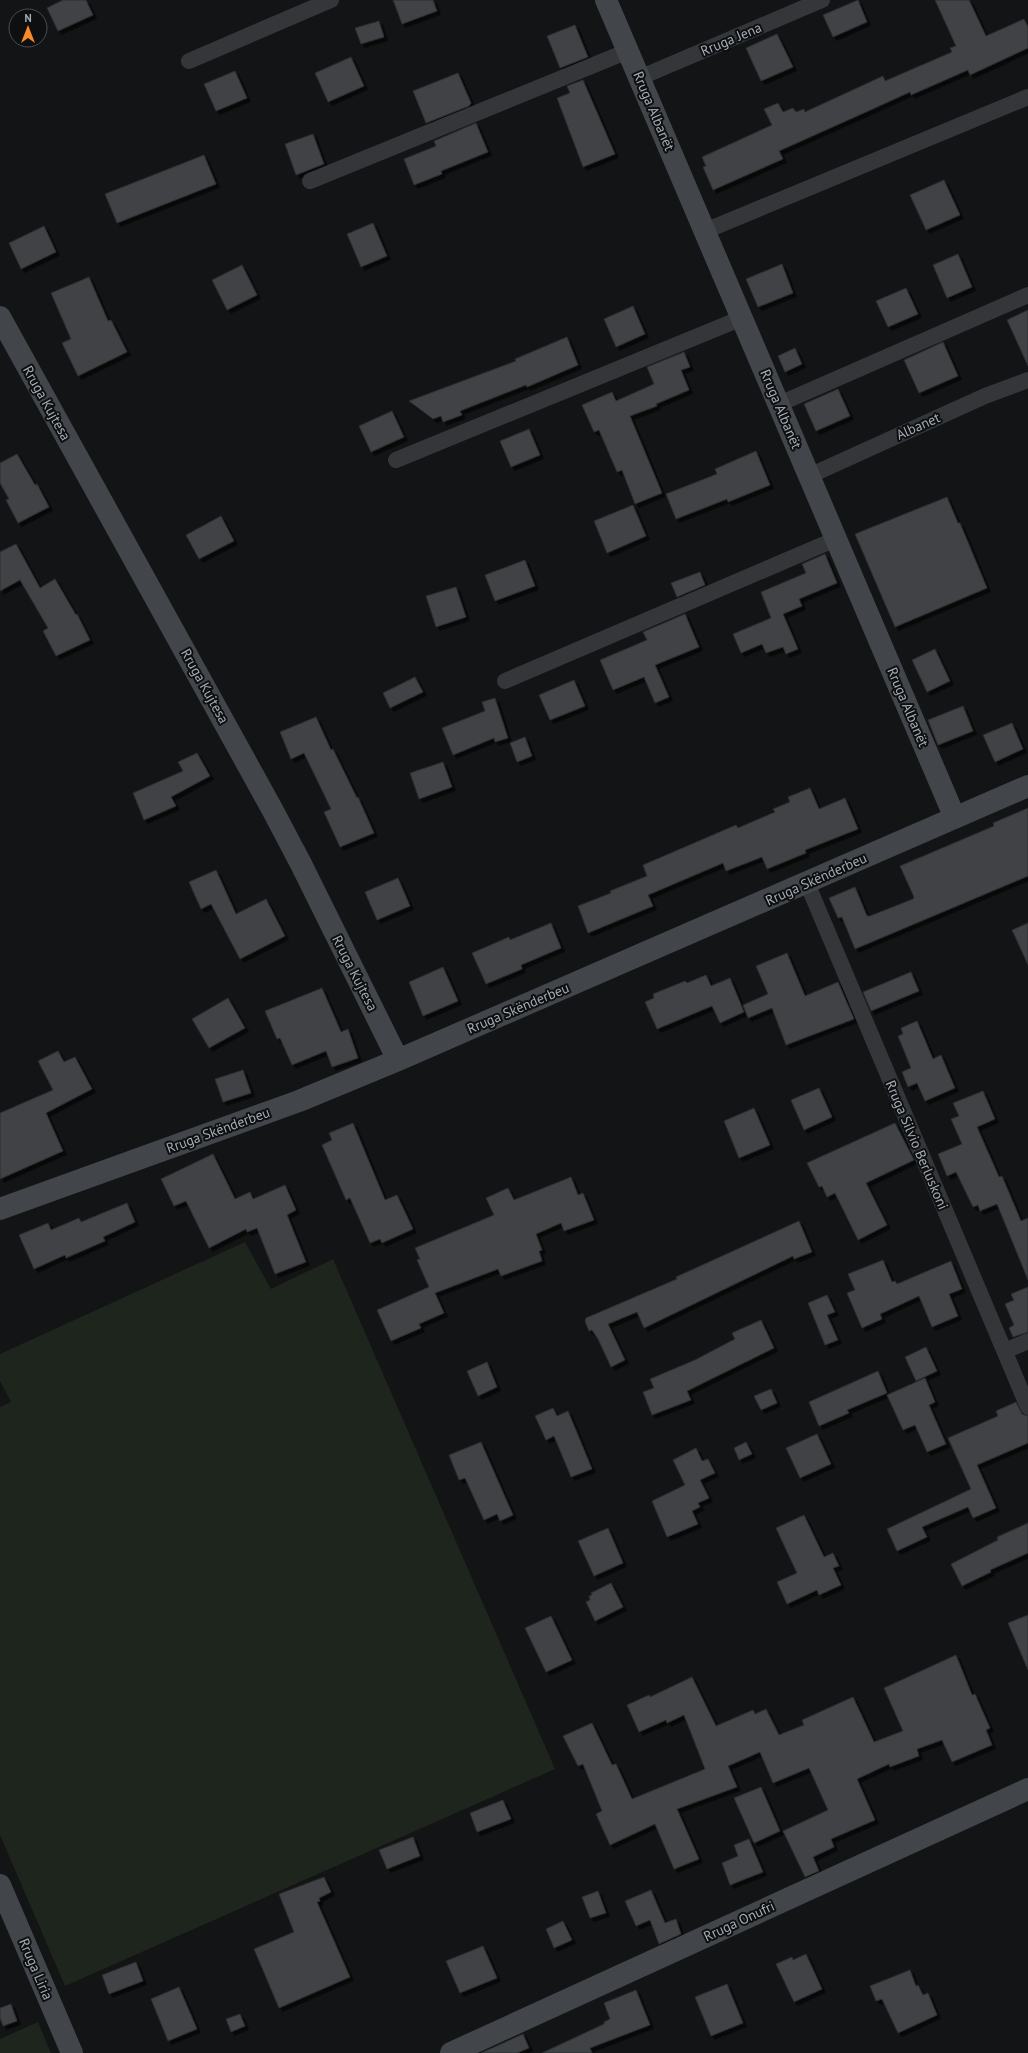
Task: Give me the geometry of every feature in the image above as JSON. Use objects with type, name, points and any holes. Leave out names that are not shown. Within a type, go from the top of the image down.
[{"type":"street","points":[[189,61],[331,0]]},
{"type":"street","name":"Rruga Albanët","points":[[606,0],[955,818]]},
{"type":"street","name":"Rruga Jena","points":[[639,78],[822,0]]},
{"type":"street","points":[[310,182],[628,51]]},
{"type":"street","points":[[705,231],[1028,97]]},
{"type":"street","points":[[779,404],[1028,295]]},
{"type":"street","name":"Rruga Kujtesa","points":[[0,317],[275,816],[398,1060]]},
{"type":"street","points":[[396,460],[742,318]]},
{"type":"street","name":"Albanet","points":[[809,476],[985,396],[1028,380]]},
{"type":"street","points":[[505,682],[836,539]]},
{"type":"street","name":"Rruga Skënderbeu","points":[[0,1209],[298,1101],[398,1060],[1028,786]]},
{"type":"street","name":"Rruga Silvio Berluskoni","points":[[807,883],[1028,1407]]},
{"type":"street","points":[[1005,1351],[1028,1341]]},
{"type":"street","name":"Rruga Onufri","points":[[451,2053],[1028,1789]]},
{"type":"street","name":"Rruga Liria","points":[[0,1885],[72,2053]]},
{"type":"shaded area","points":[[245,1242],[271,1289],[333,1259],[555,1769],[65,1986],[0,1835],[0,1407],[11,1402],[0,1381],[0,1354]]},
{"type":"shaded area","points":[[38,2022],[51,2053],[0,2053],[0,2039]]},
{"type":"building","points":[[63,0],[86,0],[93,15],[58,31],[47,8]]},
{"type":"building","points":[[393,0],[433,0],[437,11],[402,24]]},
{"type":"building","points":[[858,0],[867,22],[833,37],[823,15]]},
{"type":"building","points":[[935,0],[969,0],[986,36],[1024,19],[1028,27],[1028,48],[970,75],[968,70],[911,95],[910,92],[779,151],[783,159],[713,190],[703,167],[706,166],[702,157],[772,125],[764,109],[778,103],[783,112],[793,108],[796,112],[804,109],[805,112],[883,76],[885,81],[952,52],[950,48],[956,46]]},
{"type":"building","points":[[379,21],[384,37],[361,44],[355,28]]},
{"type":"building","points":[[575,25],[588,57],[560,68],[547,36]]},
{"type":"building","points":[[777,34],[793,67],[761,81],[746,48]]},
{"type":"building","points":[[351,57],[364,86],[328,102],[315,73]]},
{"type":"building","points":[[235,71],[247,98],[216,111],[204,84]]},
{"type":"building","points":[[458,73],[471,103],[469,106],[426,123],[413,91]]},
{"type":"building","points":[[583,80],[615,154],[583,167],[557,98],[570,93],[567,86]]},
{"type":"building","points":[[476,123],[488,152],[441,171],[442,174],[414,185],[404,159],[436,146],[434,141]]},
{"type":"building","points":[[313,134],[324,164],[296,175],[285,144]]},
{"type":"building","points":[[204,155],[216,184],[117,223],[105,194]]},
{"type":"building","points":[[944,180],[960,215],[926,230],[910,195]]},
{"type":"building","points":[[373,223],[387,256],[361,267],[347,234]]},
{"type":"building","points":[[44,226],[56,252],[21,269],[9,243]]},
{"type":"building","points":[[958,254],[972,287],[947,298],[933,265]]},
{"type":"building","points":[[782,264],[793,293],[758,307],[746,279]]},
{"type":"building","points":[[242,265],[257,295],[227,310],[212,280]]},
{"type":"building","points":[[89,277],[108,321],[111,320],[127,352],[78,376],[62,343],[71,339],[51,293]]},
{"type":"building","points":[[906,288],[918,314],[888,327],[876,301]]},
{"type":"building","points":[[633,306],[645,334],[616,347],[604,319]]},
{"type":"building","points":[[1028,310],[1028,366],[1007,320]]},
{"type":"building","points":[[567,337],[578,365],[527,387],[526,385],[460,411],[462,415],[443,422],[441,416],[433,419],[409,401],[516,361],[515,359]]},
{"type":"building","points":[[943,342],[958,376],[919,393],[904,360]]},
{"type":"building","points":[[795,348],[802,364],[785,372],[778,356]]},
{"type":"building","points":[[684,352],[690,367],[681,370],[689,390],[656,404],[657,406],[630,416],[662,493],[635,504],[622,470],[617,472],[599,430],[594,432],[582,405],[612,392],[616,401],[654,384],[647,367]]},
{"type":"building","points":[[838,389],[850,416],[816,431],[804,404]]},
{"type":"building","points":[[392,411],[404,437],[371,452],[359,426]]},
{"type":"building","points":[[529,429],[540,455],[511,467],[500,441]]},
{"type":"building","points":[[756,451],[770,485],[728,502],[727,499],[676,519],[666,494],[717,474],[715,469]]},
{"type":"building","points":[[17,454],[35,485],[37,484],[49,507],[18,523],[6,500],[9,499],[0,483],[0,463]]},
{"type":"building","points":[[947,497],[958,523],[960,523],[987,588],[895,627],[855,534]]},
{"type":"building","points":[[633,505],[646,536],[607,553],[594,521]]},
{"type":"building","points":[[221,516],[234,541],[199,559],[186,535]]},
{"type":"building","points":[[16,544],[40,588],[55,579],[76,615],[77,614],[90,640],[56,656],[43,631],[48,628],[20,580],[0,591],[0,552]]},
{"type":"building","points":[[825,554],[837,583],[799,599],[802,606],[783,614],[798,649],[786,654],[783,647],[766,653],[762,644],[741,653],[733,634],[771,618],[761,592],[806,573],[802,564]]},
{"type":"building","points":[[525,560],[535,586],[495,601],[485,575]]},
{"type":"building","points":[[700,572],[705,585],[677,597],[671,583]]},
{"type":"building","points":[[456,587],[466,617],[436,627],[426,596]]},
{"type":"building","points":[[685,614],[699,647],[655,665],[669,697],[655,703],[644,677],[613,690],[600,660],[647,640],[643,632]]},
{"type":"building","points":[[935,649],[950,681],[927,692],[912,660]]},
{"type":"building","points":[[415,677],[423,692],[390,708],[383,693]]},
{"type":"building","points":[[574,680],[585,706],[550,720],[539,695]]},
{"type":"building","points":[[495,698],[508,738],[495,742],[494,738],[453,755],[442,728],[485,711],[482,702]]},
{"type":"building","points":[[963,706],[973,731],[938,745],[928,720]]},
{"type":"building","points":[[316,717],[331,750],[333,749],[357,798],[358,797],[374,833],[340,847],[324,812],[331,809],[304,753],[291,759],[280,732]]},
{"type":"building","points":[[1012,723],[1023,749],[995,762],[983,735]]},
{"type":"building","points":[[525,737],[532,756],[517,762],[510,743]]},
{"type":"building","points":[[197,753],[210,776],[171,797],[176,806],[144,820],[133,793],[183,771],[178,762]]},
{"type":"building","points":[[443,762],[452,787],[419,799],[410,773]]},
{"type":"building","points":[[810,788],[819,809],[845,798],[858,829],[805,850],[806,853],[767,869],[762,857],[726,871],[723,863],[648,895],[653,906],[588,933],[578,906],[611,893],[610,891],[647,876],[643,865],[736,825],[738,828],[775,812],[773,809],[790,802],[788,797]]},
{"type":"building","points":[[1028,808],[1028,876],[855,949],[842,917],[838,918],[829,898],[855,887],[867,916],[913,899],[914,897],[900,866],[994,826],[993,823]]},
{"type":"building","points":[[216,870],[236,914],[266,899],[285,936],[240,959],[211,904],[201,909],[189,882]]},
{"type":"building","points":[[398,878],[410,906],[377,920],[365,892]]},
{"type":"building","points":[[551,923],[561,948],[521,965],[522,969],[486,984],[472,953],[509,937],[510,940]]},
{"type":"building","points":[[1028,923],[1028,965],[1012,930]]},
{"type":"building","points":[[787,953],[805,996],[838,982],[854,1019],[786,1045],[772,1008],[748,1018],[743,1005],[768,994],[756,966]]},
{"type":"building","points":[[443,967],[458,1001],[423,1016],[409,982]]},
{"type":"building","points":[[911,972],[919,991],[871,1011],[863,992]]},
{"type":"building","points":[[706,975],[711,986],[730,978],[744,1012],[720,1023],[712,1006],[657,1029],[645,1002],[654,998],[653,994],[685,981],[687,983]]},
{"type":"building","points":[[322,988],[341,1032],[348,1029],[358,1058],[332,1067],[326,1051],[292,1065],[280,1038],[277,1039],[265,1011]]},
{"type":"building","points":[[228,998],[245,1028],[209,1048],[192,1019]]},
{"type":"building","points":[[917,1021],[933,1059],[941,1055],[955,1088],[925,1101],[917,1083],[908,1087],[902,1072],[911,1068],[898,1036],[903,1034],[901,1028]]},
{"type":"building","points":[[58,1051],[64,1062],[75,1057],[92,1089],[46,1113],[63,1151],[0,1179],[0,1113],[53,1090],[38,1061]]},
{"type":"building","points":[[243,1070],[251,1093],[223,1102],[215,1079]]},
{"type":"building","points":[[819,1088],[832,1117],[804,1130],[791,1100]]},
{"type":"building","points":[[983,1091],[995,1119],[977,1127],[999,1177],[1002,1176],[1021,1221],[1028,1218],[1028,1280],[997,1204],[980,1211],[978,1205],[973,1207],[956,1172],[947,1176],[938,1154],[962,1144],[951,1119],[959,1116],[953,1103]]},
{"type":"building","points":[[754,1108],[770,1145],[739,1158],[724,1121]]},
{"type":"building","points":[[353,1123],[385,1200],[397,1195],[413,1229],[382,1243],[380,1239],[370,1243],[350,1198],[346,1200],[322,1145],[332,1140],[329,1133]]},
{"type":"building","points":[[895,1123],[914,1160],[866,1183],[887,1225],[858,1240],[835,1193],[827,1197],[822,1186],[819,1187],[807,1163]]},
{"type":"building","points":[[213,1154],[235,1199],[250,1192],[253,1199],[285,1185],[296,1210],[287,1215],[306,1262],[275,1274],[257,1228],[247,1232],[246,1229],[209,1248],[186,1201],[174,1206],[161,1179]]},
{"type":"building","points":[[571,1177],[578,1195],[583,1193],[594,1220],[564,1231],[561,1223],[536,1234],[542,1250],[539,1251],[542,1261],[501,1276],[498,1269],[435,1293],[444,1313],[419,1324],[421,1328],[391,1341],[377,1310],[429,1287],[417,1260],[420,1259],[415,1248],[494,1215],[486,1198],[508,1188],[514,1200]]},
{"type":"building","points":[[127,1203],[135,1222],[103,1237],[105,1241],[66,1258],[65,1255],[34,1269],[19,1235],[48,1223],[51,1230],[79,1218],[81,1222]]},
{"type":"building","points":[[799,1221],[812,1252],[794,1259],[793,1256],[644,1328],[637,1312],[608,1324],[625,1360],[611,1367],[598,1339],[592,1330],[589,1331],[585,1321],[586,1318],[677,1279],[676,1277]]},
{"type":"building","points":[[883,1260],[892,1282],[895,1281],[897,1284],[951,1261],[962,1289],[949,1294],[958,1316],[932,1327],[919,1296],[880,1314],[882,1319],[862,1328],[847,1293],[855,1290],[848,1274]]},
{"type":"building","points":[[1028,1287],[1028,1332],[1013,1337],[1009,1328],[1014,1325],[1005,1304],[1014,1300],[1011,1294]]},
{"type":"building","points":[[827,1295],[835,1312],[827,1315],[838,1340],[825,1345],[808,1303]]},
{"type":"building","points":[[761,1320],[774,1348],[687,1391],[691,1400],[652,1415],[643,1392],[654,1388],[650,1379],[695,1360],[735,1339],[732,1333]]},
{"type":"building","points":[[926,1347],[937,1371],[916,1381],[905,1357]]},
{"type":"building","points":[[487,1362],[497,1387],[478,1396],[467,1371]]},
{"type":"building","points":[[878,1371],[887,1393],[847,1410],[849,1413],[819,1426],[809,1402]]},
{"type":"building","points":[[925,1378],[935,1402],[929,1405],[946,1444],[927,1452],[915,1425],[903,1430],[887,1395]]},
{"type":"building","points":[[771,1389],[777,1403],[761,1410],[754,1396]]},
{"type":"building","points":[[1016,1402],[1022,1414],[1028,1416],[1028,1443],[977,1465],[996,1508],[973,1518],[968,1507],[922,1527],[927,1537],[897,1551],[887,1529],[971,1489],[948,1438],[998,1416],[996,1411]]},
{"type":"building","points":[[553,1408],[557,1416],[568,1411],[592,1469],[571,1477],[554,1436],[546,1440],[535,1416]]},
{"type":"building","points":[[817,1434],[831,1464],[800,1478],[786,1448]]},
{"type":"building","points":[[481,1442],[513,1515],[500,1521],[497,1514],[484,1520],[465,1478],[459,1480],[449,1455]]},
{"type":"building","points":[[746,1442],[752,1454],[739,1460],[734,1448]]},
{"type":"building","points":[[696,1448],[702,1461],[708,1459],[715,1473],[700,1480],[709,1498],[698,1503],[700,1507],[692,1511],[698,1524],[667,1537],[652,1501],[685,1485],[673,1460]]},
{"type":"building","points":[[804,1515],[824,1557],[833,1553],[839,1566],[833,1568],[841,1585],[819,1595],[817,1590],[787,1604],[777,1582],[797,1573],[776,1528]]},
{"type":"building","points":[[1028,1523],[1028,1553],[990,1570],[991,1572],[962,1586],[951,1564],[998,1540],[997,1537]]},
{"type":"building","points":[[608,1528],[623,1563],[594,1576],[578,1541]]},
{"type":"building","points":[[611,1583],[623,1607],[595,1621],[586,1602],[590,1600],[589,1596],[592,1595],[591,1593]]},
{"type":"building","points":[[1028,1615],[1028,1670],[1008,1623]]},
{"type":"building","points":[[551,1616],[572,1660],[546,1672],[525,1628]]},
{"type":"building","points":[[956,1655],[972,1695],[975,1694],[990,1728],[986,1730],[992,1745],[952,1762],[942,1740],[917,1749],[919,1756],[890,1767],[889,1764],[857,1779],[875,1820],[831,1839],[834,1847],[813,1857],[819,1871],[805,1877],[783,1831],[828,1810],[809,1768],[773,1783],[760,1752],[728,1766],[737,1787],[677,1809],[699,1859],[674,1869],[655,1824],[610,1845],[596,1814],[602,1811],[583,1764],[578,1766],[563,1736],[592,1723],[612,1765],[616,1764],[632,1799],[705,1769],[684,1715],[667,1723],[666,1720],[639,1732],[627,1705],[649,1695],[650,1697],[692,1677],[716,1726],[753,1710],[755,1714],[766,1709],[779,1735],[804,1725],[802,1720],[853,1697],[874,1742],[903,1731],[884,1688]]},
{"type":"building","points":[[761,1787],[780,1831],[754,1843],[734,1798]]},
{"type":"building","points":[[503,1800],[511,1819],[477,1832],[470,1813]]},
{"type":"building","points":[[413,1837],[420,1856],[387,1869],[379,1850]]},
{"type":"building","points":[[749,1839],[763,1872],[730,1885],[722,1863],[738,1856],[734,1845]]},
{"type":"building","points":[[324,1877],[331,1892],[319,1898],[320,1901],[317,1902],[350,1977],[279,2008],[254,1949],[294,1932],[279,1894]]},
{"type":"building","points":[[651,1890],[665,1923],[676,1919],[681,1934],[659,1944],[650,1920],[636,1926],[625,1901]]},
{"type":"building","points":[[598,1891],[606,1913],[590,1918],[582,1897]]},
{"type":"building","points":[[563,1921],[572,1940],[554,1948],[546,1929]]},
{"type":"building","points":[[483,1946],[497,1978],[460,1993],[446,1961]]},
{"type":"building","points":[[806,1954],[822,1989],[794,2002],[776,1964],[792,1957],[793,1960]]},
{"type":"building","points":[[136,1962],[143,1981],[109,1994],[102,1975]]},
{"type":"building","points":[[910,1970],[916,1986],[918,1985],[923,1995],[928,1993],[937,2015],[898,2033],[882,1999],[876,2001],[870,1986]]},
{"type":"building","points":[[727,1984],[743,2023],[711,2036],[695,1997]]},
{"type":"building","points":[[179,1987],[197,2029],[168,2041],[151,1999]]},
{"type":"building","points":[[636,1990],[650,2025],[590,2048],[592,2053],[542,2053],[604,2024],[604,2022],[610,2019],[604,2003]]},
{"type":"building","points":[[11,2004],[17,2021],[3,2026],[0,2018],[0,2008]]},
{"type":"building","points":[[240,2014],[245,2026],[231,2032],[226,2019]]},
{"type":"building","points":[[523,2034],[529,2048],[517,2053],[481,2053]]}]
